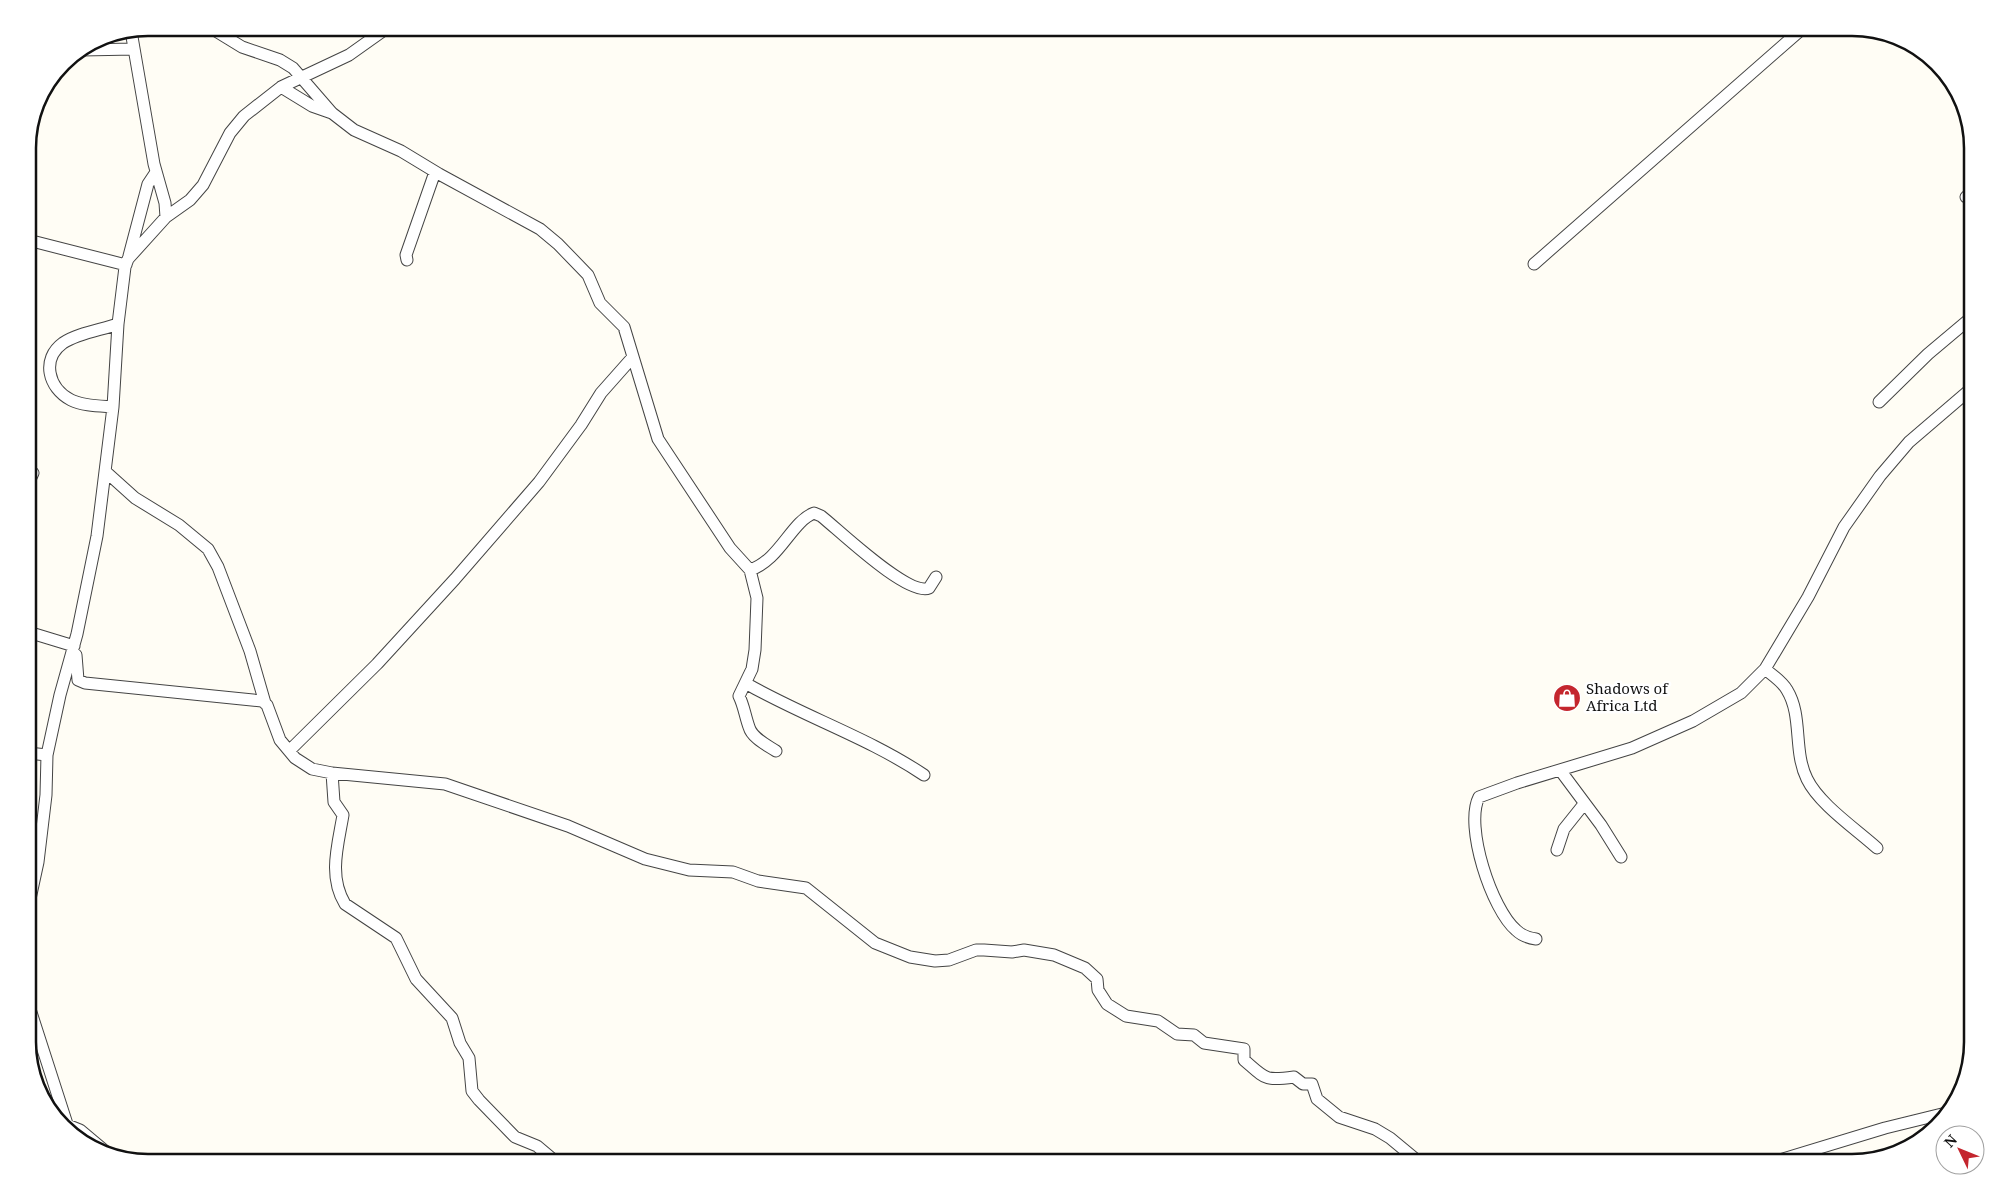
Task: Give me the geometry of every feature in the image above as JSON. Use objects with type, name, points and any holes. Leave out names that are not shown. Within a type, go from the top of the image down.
[{"type":"street","points":[[224,36],[242,48],[286,63],[301,76],[332,113],[364,136],[401,151],[434,172],[540,229],[558,244],[588,275],[603,308],[624,327],[658,438],[730,548],[750,570],[757,598],[754,660],[747,684],[740,696],[749,727],[756,737],[776,751]]},
{"type":"street","points":[[127,262],[166,217],[190,200],[199,190],[230,133],[244,116],[281,87],[301,76],[350,56],[376,36]]},
{"type":"street","points":[[1534,264],[1794,36]]},
{"type":"street","points":[[132,37],[166,217]]},
{"type":"street","points":[[96,50],[134,49]]},
{"type":"street","points":[[281,87],[312,106],[332,113]]},
{"type":"street","points":[[36,871],[46,795],[47,755],[73,648],[97,536],[113,407],[118,324],[127,262],[148,184],[156,172]]},
{"type":"street","points":[[407,260],[406,255],[434,172]]},
{"type":"street","points":[[36,245],[127,262]]},
{"type":"street","points":[[113,407],[82,403],[64,395],[50,375],[49,362],[55,350],[64,342],[118,324]]},
{"type":"street","points":[[1879,402],[1928,354],[1964,324]]},
{"type":"street","points":[[289,751],[377,664],[456,579],[539,482],[581,426],[601,393],[632,358]]},
{"type":"street","points":[[1536,939],[1516,930],[1493,896],[1478,844],[1476,803],[1482,795],[1632,748],[1693,721],[1732,700],[1765,669],[1808,598],[1840,534],[1880,476],[1908,442],[1964,395]]},
{"type":"street","points":[[106,472],[136,498],[180,525],[208,549],[218,567],[233,613],[250,652],[275,730],[289,751],[302,764],[332,773],[445,784],[568,826],[645,859],[689,870],[733,872],[758,882],[806,888],[875,943],[910,957],[935,961],[950,960],[976,950],[1012,952],[1024,950],[1054,955],[1085,968],[1097,979],[1098,990],[1105,1002],[1114,1009],[1130,1017],[1158,1021],[1177,1034],[1193,1034],[1204,1043],[1244,1049],[1244,1060],[1262,1077],[1283,1080],[1294,1077],[1303,1084],[1312,1084],[1317,1099],[1339,1117],[1375,1129],[1390,1138],[1409,1154]]},
{"type":"street","points":[[750,570],[767,561],[802,522],[814,514],[821,516],[893,576],[922,589],[929,588],[936,577]]},
{"type":"street","points":[[36,635],[73,648],[76,655],[78,680],[85,683],[265,703]]},
{"type":"street","points":[[1765,669],[1786,689],[1792,699],[1799,756],[1808,782],[1832,808],[1877,848]]},
{"type":"street","points":[[747,684],[836,729],[870,743],[924,775]]},
{"type":"street","points":[[36,754],[47,755]]},
{"type":"street","points":[[1560,770],[1621,857]]},
{"type":"street","points":[[332,773],[334,802],[342,815],[335,873],[345,904],[396,938],[416,979],[452,1018],[460,1043],[469,1058],[472,1091],[479,1100],[515,1137],[537,1146],[546,1154]]},
{"type":"street","points":[[1557,850],[1564,829],[1584,804]]},
{"type":"street","points":[[36,1028],[63,1114]]},
{"type":"street","points":[[1799,1154],[1885,1128],[1936,1115]]},
{"type":"place","name":"Shadows of Africa Ltd","points":[[1567,698]]}]
